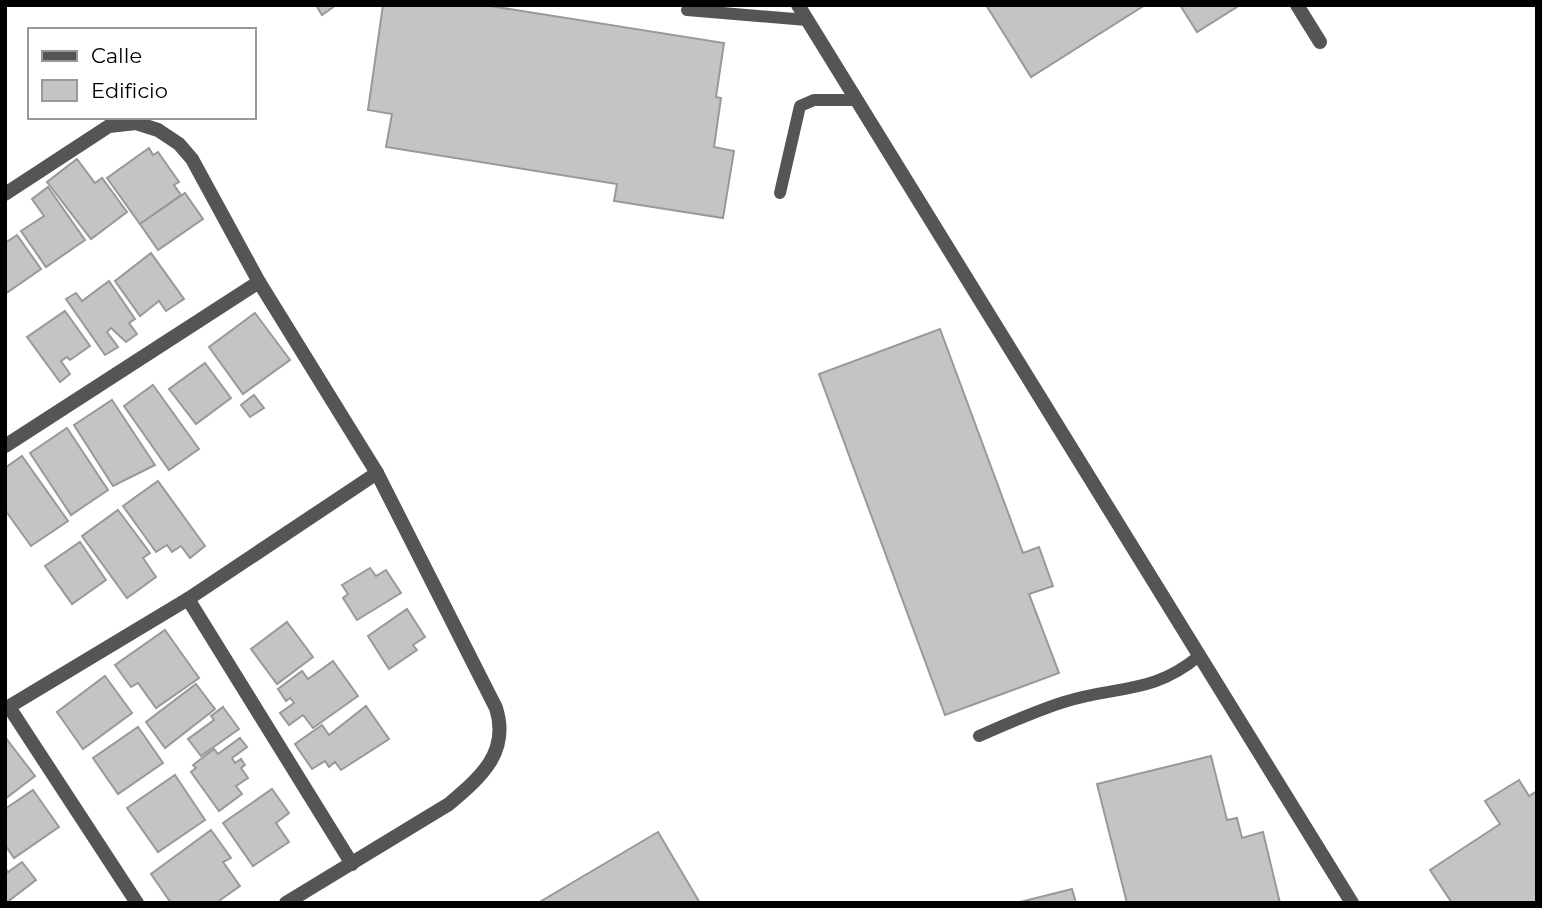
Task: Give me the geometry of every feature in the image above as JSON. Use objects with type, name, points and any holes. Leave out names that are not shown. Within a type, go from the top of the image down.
[{"type":"street","points":[[798,5],[1352,903]]},
{"type":"street","points":[[1297,5],[1320,42]]},
{"type":"street","points":[[5,194],[109,126],[136,123],[158,130],[179,144],[192,159],[259,282],[377,473],[496,708],[502,737],[497,750],[469,788],[449,804],[286,903]]},
{"type":"street","points":[[5,446],[259,282]]},
{"type":"street","points":[[138,903],[7,708],[188,599],[377,473]]},
{"type":"street","points":[[188,599],[352,864]]},
{"type":"lane","points":[[687,10],[807,20]]},
{"type":"lane","points":[[780,193],[800,106],[814,100],[856,100]]},
{"type":"lane","points":[[979,736],[1065,702],[1135,689],[1166,679],[1199,656]]},
{"type":"building","points":[[316,5],[336,5],[322,15]]},
{"type":"building","points":[[383,5],[484,5],[724,43],[716,97],[721,98],[714,147],[734,151],[723,218],[614,201],[617,184],[386,147],[392,114],[368,110]]},
{"type":"building","points":[[986,5],[1145,5],[1031,77]]},
{"type":"building","points":[[1180,5],[1240,5],[1197,32]]},
{"type":"building","points":[[149,148],[153,155],[158,152],[179,182],[174,185],[181,195],[140,224],[107,178]]},
{"type":"building","points":[[77,159],[95,183],[102,178],[127,212],[91,239],[47,182]]},
{"type":"building","points":[[48,187],[85,240],[46,267],[21,231],[44,216],[32,199]]},
{"type":"building","points":[[185,193],[203,219],[158,250],[140,224]]},
{"type":"building","points":[[17,235],[41,269],[5,294],[5,243]]},
{"type":"building","points":[[151,253],[184,299],[166,311],[159,301],[140,316],[115,281]]},
{"type":"building","points":[[109,281],[135,319],[129,323],[137,334],[126,342],[111,328],[107,332],[118,347],[105,355],[66,299],[76,293],[82,301]]},
{"type":"building","points":[[65,311],[90,346],[70,360],[67,357],[61,361],[70,374],[60,382],[27,337]]},
{"type":"building","points":[[255,313],[290,360],[243,394],[209,347]]},
{"type":"building","points":[[940,329],[1023,553],[1039,547],[1053,586],[1029,594],[1059,673],[945,715],[819,374]]},
{"type":"building","points":[[205,363],[231,398],[196,424],[169,389]]},
{"type":"building","points":[[153,385],[199,449],[169,470],[124,406]]},
{"type":"building","points":[[254,395],[264,408],[250,417],[241,405]]},
{"type":"building","points":[[112,400],[155,465],[113,486],[74,425]]},
{"type":"building","points":[[67,428],[108,490],[71,515],[30,453]]},
{"type":"building","points":[[22,456],[68,521],[31,546],[5,510],[5,468]]},
{"type":"building","points":[[158,481],[205,546],[190,558],[181,546],[172,552],[167,545],[156,552],[123,506]]},
{"type":"building","points":[[118,510],[150,553],[143,558],[156,577],[127,598],[82,536]]},
{"type":"building","points":[[80,542],[106,580],[72,604],[45,566]]},
{"type":"building","points":[[370,568],[376,576],[386,570],[401,593],[357,620],[343,598],[348,594],[342,585]]},
{"type":"building","points":[[407,609],[425,637],[413,645],[417,650],[389,669],[368,636]]},
{"type":"building","points":[[287,622],[313,657],[277,684],[251,649]]},
{"type":"building","points":[[165,630],[199,678],[156,708],[138,683],[131,687],[115,665]]},
{"type":"building","points":[[333,661],[358,696],[313,728],[303,715],[289,725],[280,713],[294,703],[290,698],[286,701],[278,689],[302,671],[308,679]]},
{"type":"building","points":[[105,676],[132,713],[83,749],[57,712]]},
{"type":"building","points":[[196,684],[215,709],[165,748],[146,722]]},
{"type":"building","points":[[366,706],[389,739],[341,770],[335,762],[329,767],[325,761],[312,769],[295,744],[322,725],[329,735]]},
{"type":"building","points":[[223,707],[239,729],[201,756],[188,739],[214,720],[211,716]]},
{"type":"building","points":[[138,727],[163,763],[118,794],[93,758]]},
{"type":"building","points":[[5,737],[35,776],[5,799]]},
{"type":"building","points":[[240,738],[247,747],[232,758],[235,763],[241,759],[245,765],[241,768],[248,778],[236,786],[242,794],[219,811],[191,772],[196,768],[193,765],[214,749],[218,754]]},
{"type":"building","points":[[1211,756],[1227,820],[1237,818],[1242,838],[1263,832],[1280,903],[1127,903],[1097,784]]},
{"type":"building","points":[[175,775],[205,820],[158,852],[127,808]]},
{"type":"building","points":[[1519,780],[1529,796],[1537,791],[1537,903],[1452,903],[1430,870],[1500,824],[1485,801]]},
{"type":"building","points":[[272,789],[289,813],[276,823],[289,842],[253,866],[223,823]]},
{"type":"building","points":[[33,790],[59,827],[14,858],[5,845],[5,809]]},
{"type":"building","points":[[211,830],[231,858],[223,862],[240,886],[216,903],[171,903],[151,874]]},
{"type":"building","points":[[658,832],[700,903],[538,903]]},
{"type":"building","points":[[22,862],[36,880],[6,903],[5,868],[8,872]]},
{"type":"building","points":[[1072,889],[1076,903],[1016,903]]}]
